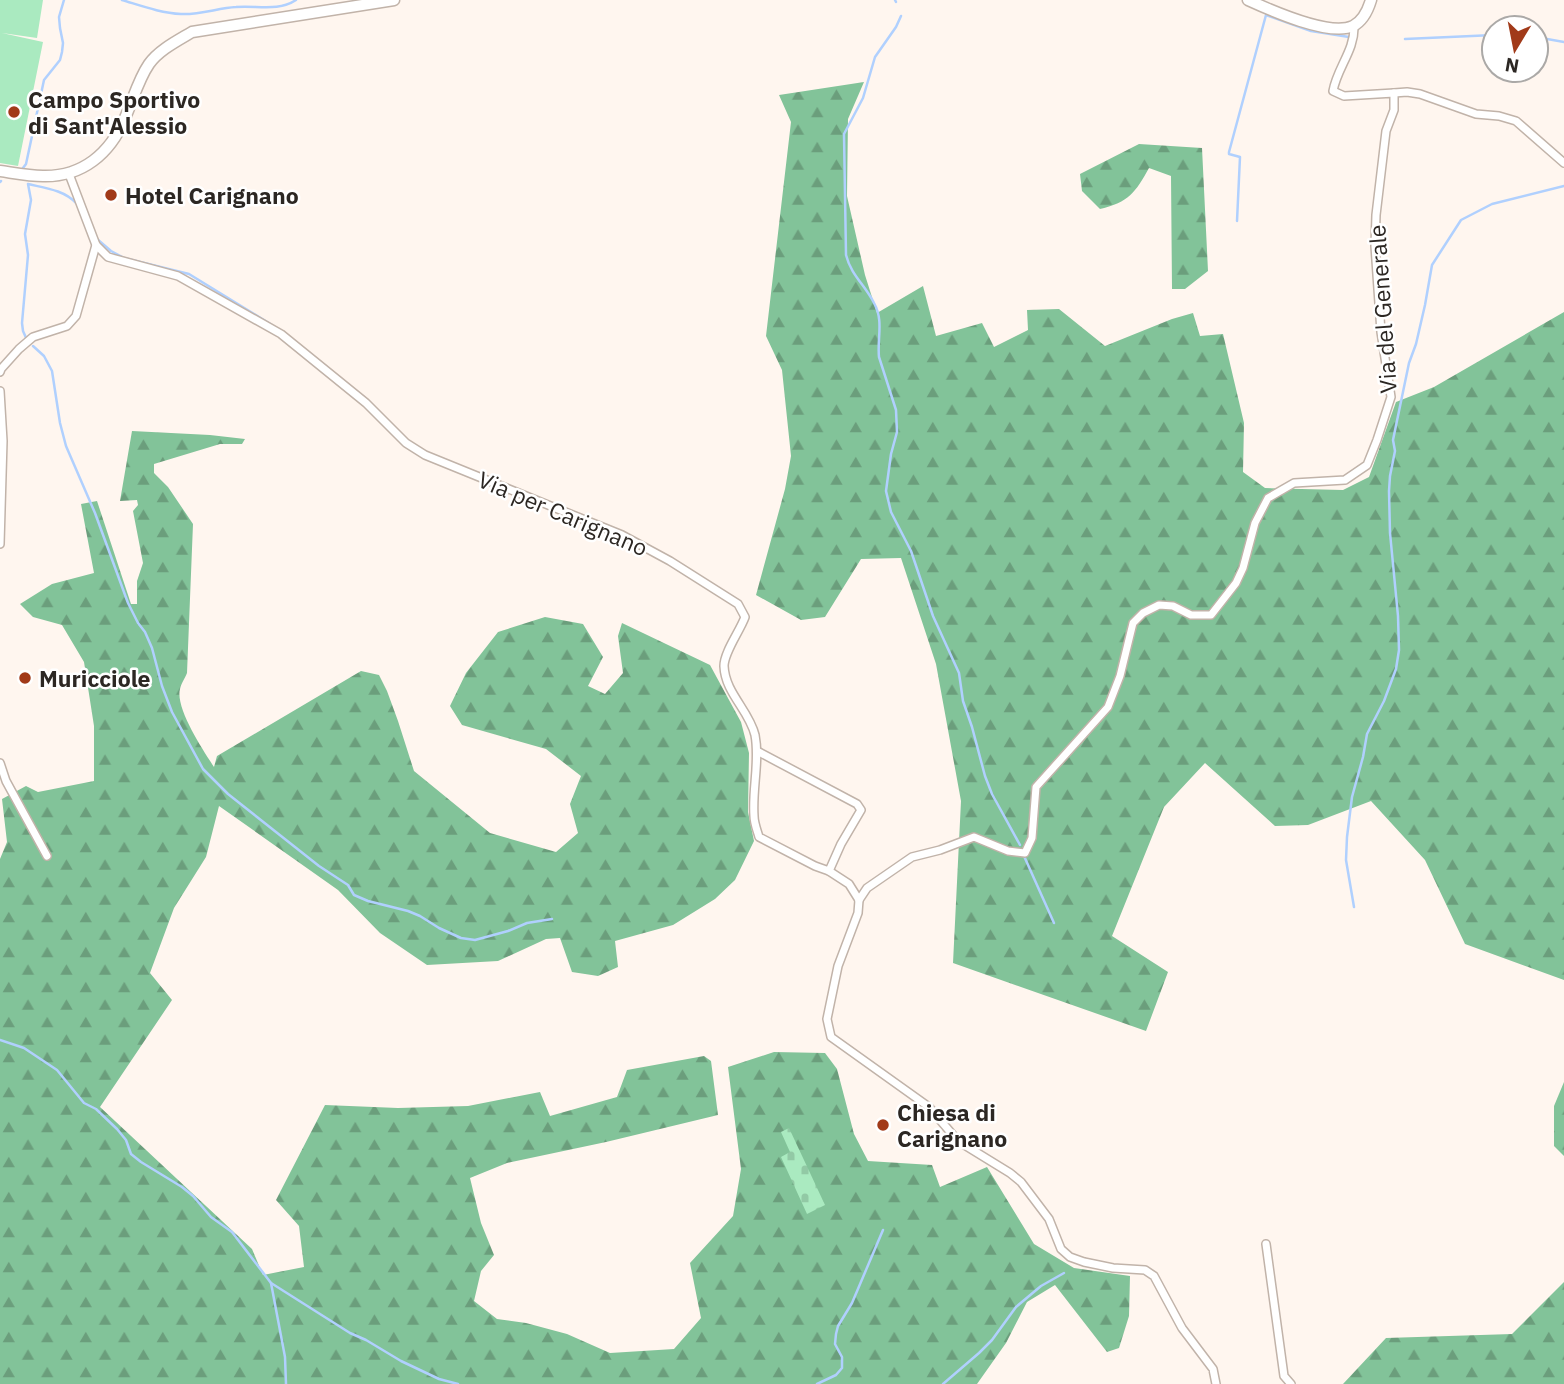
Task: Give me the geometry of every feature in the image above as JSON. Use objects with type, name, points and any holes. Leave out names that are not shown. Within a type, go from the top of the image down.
[{"type":"street","points":[[0,171],[42,176],[69,174],[93,162],[108,147],[124,122],[150,62],[192,32],[394,0]]},
{"type":"street","points":[[1248,0],[1302,21],[1343,29],[1354,26],[1362,19],[1371,0]]},
{"type":"street","points":[[1354,26],[1351,48],[1335,80],[1333,91],[1344,96],[1407,92],[1420,94],[1476,114],[1516,121],[1564,163]]},
{"type":"street","name":"Via del Generale","points":[[859,900],[867,888],[912,857],[974,837],[1008,851],[1025,853],[1032,838],[1036,787],[1108,707],[1120,676],[1133,623],[1143,612],[1159,605],[1173,607],[1191,615],[1212,615],[1236,583],[1243,568],[1255,523],[1268,498],[1294,483],[1345,480],[1367,465],[1391,397],[1381,332],[1376,215],[1386,131],[1394,110],[1394,93]]},
{"type":"street","points":[[0,372],[33,337],[67,326],[76,316],[96,245],[69,174]]},
{"type":"street","name":"Via per Carignano","points":[[96,245],[108,257],[178,276],[281,334],[366,403],[406,443],[425,455],[622,534],[738,604],[746,617],[725,659],[724,668],[733,694],[749,718],[754,733],[757,751],[754,817],[759,836],[829,871],[849,884],[859,900]]},
{"type":"street","points":[[0,391],[3,441],[0,544]]},
{"type":"street","points":[[757,751],[857,804],[861,810],[829,871]]},
{"type":"street","points":[[0,763],[6,781],[47,856]]},
{"type":"street","points":[[859,900],[858,913],[838,966],[832,992],[827,1019],[831,1037],[929,1107],[958,1141],[1021,1182],[1049,1219],[1061,1248],[1070,1257],[1113,1268],[1145,1270],[1154,1276],[1182,1328],[1213,1369],[1217,1383]]},
{"type":"street","points":[[1266,1244],[1284,1376],[1292,1384]]},
{"type":"green space","name":"Campo Sportivo di Sant'Alessio","points":[[0,0],[43,0],[37,38],[2,33],[43,42],[18,166],[0,163]]},
{"type":"green space","points":[[864,82],[848,119],[847,196],[865,275],[877,313],[923,286],[936,336],[982,323],[994,347],[1028,330],[1027,310],[1059,309],[1105,346],[1193,313],[1200,336],[1223,334],[1244,423],[1243,472],[1265,488],[1343,490],[1369,477],[1396,402],[1434,387],[1564,312],[1564,980],[1465,944],[1425,860],[1371,801],[1308,825],[1275,826],[1205,763],[1164,807],[1112,936],[1168,972],[1146,1031],[953,963],[961,801],[936,664],[901,558],[861,559],[825,617],[801,620],[756,595],[785,489],[791,456],[782,370],[766,336],[791,122],[779,95]]},
{"type":"green space","points":[[1139,144],[1202,148],[1208,271],[1185,289],[1172,289],[1171,176],[1149,168],[1140,184],[1125,200],[1100,209],[1082,191],[1080,174]]},
{"type":"green space","points":[[132,431],[245,439],[242,444],[220,444],[154,464],[154,473],[168,487],[193,524],[187,673],[180,697],[191,729],[214,767],[217,756],[361,671],[379,675],[414,771],[490,833],[556,852],[578,833],[570,804],[581,776],[546,749],[462,725],[450,706],[466,673],[498,632],[545,617],[583,624],[603,657],[588,686],[605,694],[623,673],[618,636],[622,623],[710,665],[741,722],[749,753],[748,812],[754,841],[735,880],[715,899],[673,925],[615,941],[618,967],[598,976],[572,972],[560,938],[546,939],[498,961],[427,965],[380,933],[338,890],[219,806],[206,857],[174,908],[150,973],[172,1000],[100,1107],[252,1249],[263,1275],[304,1267],[299,1226],[276,1200],[325,1105],[398,1108],[468,1106],[540,1092],[550,1116],[617,1097],[627,1070],[704,1056],[711,1061],[718,1115],[507,1163],[470,1178],[481,1223],[494,1255],[481,1271],[474,1301],[497,1319],[526,1323],[567,1334],[610,1353],[674,1349],[701,1318],[690,1263],[733,1216],[741,1169],[728,1067],[774,1052],[825,1053],[837,1069],[854,1134],[868,1161],[932,1165],[940,1187],[987,1167],[1034,1244],[1074,1268],[1130,1276],[1129,1316],[1119,1348],[1107,1352],[1055,1285],[1027,1302],[1006,1343],[977,1384],[0,1384],[0,859],[7,842],[2,799],[26,786],[38,792],[94,781],[94,726],[84,662],[62,625],[33,617],[20,604],[52,584],[94,573],[81,504],[97,501],[131,604],[137,604],[137,581],[143,563],[133,511],[138,505],[137,500],[120,501]]},
{"type":"green space","points":[[1564,1082],[1564,1156],[1554,1146],[1554,1106]]},
{"type":"green space","points":[[789,1128],[825,1205],[807,1214],[781,1157],[790,1152],[781,1132]]},
{"type":"green space","points":[[1564,1282],[1564,1384],[1343,1384],[1386,1338],[1512,1334]]},
{"type":"waterway","points":[[23,168],[44,80],[60,60],[62,52],[59,17],[64,0]]},
{"type":"waterway","points":[[122,0],[159,11],[188,14],[236,7],[282,6],[296,0]]},
{"type":"waterway","points":[[1237,221],[1240,157],[1229,152],[1266,15],[1311,31],[1349,37]]},
{"type":"waterway","points":[[901,16],[875,57],[863,98],[844,134],[846,255],[877,310],[879,357],[896,410],[897,432],[886,491],[891,512],[911,551],[933,616],[959,673],[963,701],[985,776],[1020,845]]},
{"type":"waterway","points":[[1405,39],[1480,36]]},
{"type":"waterway","points":[[1550,40],[1564,42]]},
{"type":"waterway","points":[[27,340],[22,323],[28,255],[25,234],[31,200],[28,184],[60,192],[76,203]]},
{"type":"waterway","points":[[1354,907],[1346,860],[1352,797],[1367,734],[1384,701],[1396,669],[1399,650],[1390,533],[1389,491],[1395,451],[1393,440],[1432,265],[1461,220],[1492,204],[1564,186]]},
{"type":"waterway","points":[[97,239],[124,258],[189,274],[272,325]]},
{"type":"waterway","points":[[33,346],[44,356],[52,371],[66,446],[95,513],[128,603],[152,648],[172,712],[203,769],[228,794],[319,866],[348,885],[354,895],[408,911],[461,938],[475,940],[527,923],[552,919]]},
{"type":"waterway","points":[[1024,856],[1054,923]]},
{"type":"waterway","points":[[0,1040],[24,1048],[57,1070],[84,1103],[96,1109],[117,1129],[126,1140],[131,1154],[182,1187],[211,1217],[232,1232],[271,1283],[350,1333],[401,1361],[439,1379],[458,1384]]},
{"type":"waterway","points":[[817,1384],[836,1375],[842,1368],[842,1357],[835,1344],[838,1326],[852,1303],[883,1230]]},
{"type":"waterway","points":[[943,1384],[992,1340],[1016,1307],[1041,1286],[1064,1273]]},
{"type":"waterway","points":[[271,1283],[285,1357],[286,1384]]},
{"type":"place","name":"Campo Sportivo di Sant'Alessio","points":[[14,112]]},
{"type":"place","name":"Hotel Carignano","points":[[111,195]]},
{"type":"place","name":"Muricciole","points":[[25,678]]},
{"type":"place","name":"Chiesa di Carignano","points":[[883,1125]]}]
